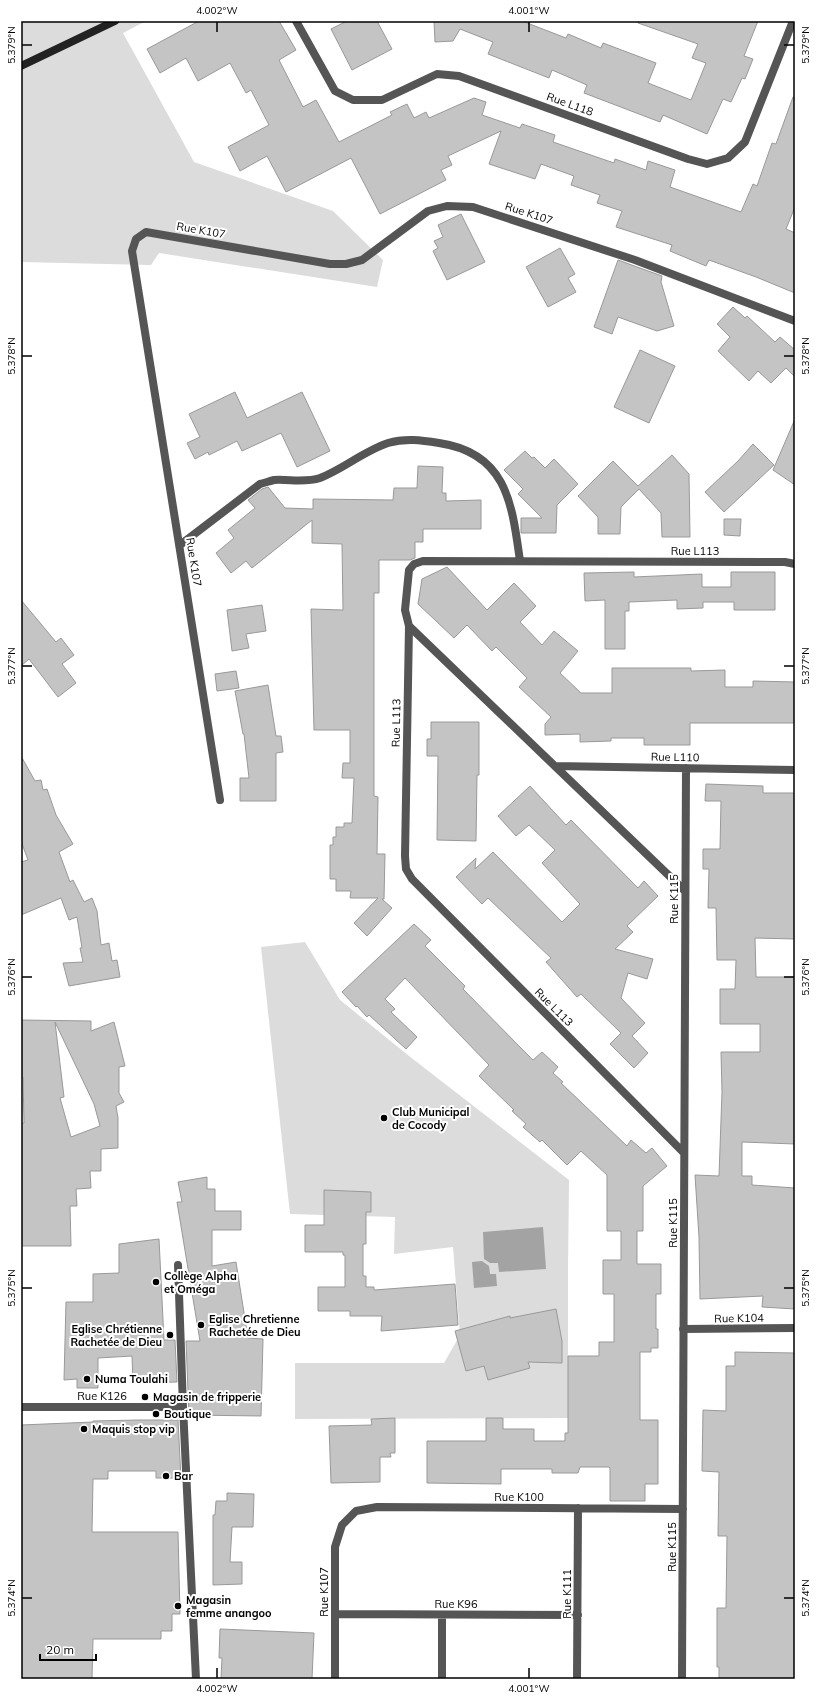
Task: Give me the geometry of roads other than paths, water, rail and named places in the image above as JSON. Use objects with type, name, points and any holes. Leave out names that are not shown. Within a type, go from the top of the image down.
[{"type":"main road","points":[[21,66],[115,21]]},
{"type":"street","name":"Rue L118","points":[[296,21],[335,91],[353,100],[382,100],[437,74],[459,76],[688,159],[707,164],[728,158],[745,142],[793,21]]},
{"type":"street","name":"Rue K107","points":[[220,800],[132,251],[136,239],[146,232],[330,264],[346,264],[362,260],[428,211],[447,206],[473,207],[635,260],[795,321]]},
{"type":"street","points":[[180,545],[260,484],[273,480],[296,481],[319,478],[386,443],[404,439],[448,444],[469,451],[488,464],[501,481],[512,508],[520,561]]},
{"type":"street","name":"Rue L113","points":[[684,1153],[412,880],[406,869],[405,848],[410,626],[405,610],[408,570],[414,564],[424,561],[777,562],[795,564]]},
{"type":"street","points":[[410,626],[685,891]]},
{"type":"street","name":"Rue L110","points":[[555,766],[795,770]]},
{"type":"street","name":"Rue K115","points":[[682,1679],[686,768]]},
{"type":"street","points":[[178,1265],[196,1679]]},
{"type":"street","name":"Rue K104","points":[[683,1329],[795,1328]]},
{"type":"street","name":"Rue K126","points":[[21,1407],[183,1407]]},
{"type":"street","name":"Rue K100","points":[[356,1512],[377,1507],[683,1509]]},
{"type":"street","name":"Rue K111","points":[[577,1679],[578,1508]]},
{"type":"street","name":"Rue K107","points":[[335,1679],[335,1547],[342,1525],[356,1512]]},
{"type":"street","name":"Rue K96","points":[[335,1614],[578,1615]]},
{"type":"street","points":[[442,1615],[442,1679]]},
{"type":"place","name":"Club Municipal de Cocody","points":[[384,1118]]},
{"type":"place","name":"Collège Alpha et Oméga","points":[[156,1282]]},
{"type":"place","name":"Eglise Chretienne Rachetée de Dieu","points":[[201,1325]]},
{"type":"place","name":"Eglise Chrétienne Rachetée de Dieu","points":[[170,1335]]},
{"type":"place","name":"Numa Toulahi","points":[[87,1379]]},
{"type":"place","name":"Magasin de fripperie","points":[[145,1397]]},
{"type":"place","name":"Boutique","points":[[156,1414]]},
{"type":"place","name":"Maquis stop vip","points":[[84,1429]]},
{"type":"place","name":"Bar","points":[[166,1476]]},
{"type":"place","name":"Magasin femme anangoo","points":[[178,1606]]}]
